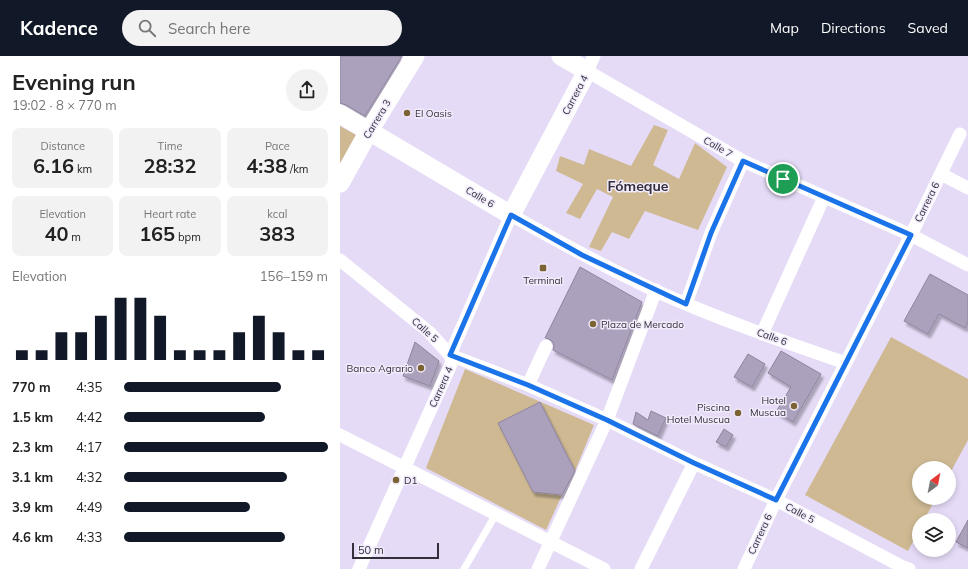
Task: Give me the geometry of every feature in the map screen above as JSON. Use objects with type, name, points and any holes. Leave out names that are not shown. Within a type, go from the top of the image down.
[{"type":"street","name":"Carrera 3","points":[[340,182],[369,130],[415,56]]},
{"type":"street","name":"Calle 7","points":[[561,56],[591,63],[743,161],[911,235],[968,265]]},
{"type":"street","name":"Carrera 4","points":[[359,569],[452,362],[450,355],[511,215],[591,63]]},
{"type":"street","name":"Calle 6","points":[[340,114],[582,255],[686,304],[762,334],[846,363]]},
{"type":"street","name":"Carrera 6","points":[[744,569],[776,500],[911,235],[960,134]]},
{"type":"street","points":[[686,304],[711,233],[743,161]]},
{"type":"street","points":[[940,174],[968,188]]},
{"type":"street","points":[[762,334],[824,197]]},
{"type":"street","name":"Calle 5","points":[[340,260],[429,332],[450,355],[528,385],[607,420],[694,463],[776,500],[909,569]]},
{"type":"street","points":[[538,569],[607,420],[656,290]]},
{"type":"street","points":[[528,385],[546,346]]},
{"type":"street","points":[[340,435],[604,569]]},
{"type":"street","points":[[641,569],[694,463]]},
{"type":"lane","points":[[464,569],[496,514]]},
{"type":"shaded area","points":[[654,125],[668,130],[653,165],[679,179],[695,143],[727,167],[698,230],[645,211],[629,239],[612,232],[601,251],[589,247],[613,197],[597,189],[580,219],[566,213],[583,184],[556,171],[560,156],[584,165],[589,149],[631,166]]},
{"type":"shaded area","points":[[340,126],[356,135],[340,164]]},
{"type":"shaded area","points":[[891,337],[968,379],[968,440],[956,462],[912,461],[912,505],[932,505],[928,513],[912,513],[912,543],[908,551],[805,495]]},
{"type":"shaded area","points":[[465,369],[594,425],[575,471],[540,402],[498,423],[533,492],[562,495],[546,530],[426,468]]},
{"type":"building","points":[[340,56],[402,56],[365,116],[340,103]]},
{"type":"building","name":"Plaza de Mercado","points":[[580,267],[642,302],[612,380],[553,350],[553,342],[545,338]]},
{"type":"building","points":[[930,274],[968,295],[968,322],[965,328],[939,314],[928,334],[904,321]]},
{"type":"building","name":"Banco Agrario","points":[[415,342],[439,361],[430,386],[403,376]]},
{"type":"building","points":[[781,351],[821,374],[793,422],[776,412],[791,387],[768,373]]},
{"type":"building","points":[[748,354],[765,364],[752,387],[734,377]]},
{"type":"building","points":[[540,402],[575,471],[562,495],[533,492],[498,423]]},
{"type":"building","points":[[651,411],[666,418],[658,436],[633,424],[636,412],[648,420]]},
{"type":"building","points":[[724,429],[733,435],[726,447],[716,442]]},
{"type":"building","points":[[968,520],[968,548],[956,542]]},
{"type":"place","name":"El Oasis","points":[[407,113]]},
{"type":"place","name":"Terminal","points":[[543,268]]},
{"type":"place","name":"Plaza de Mercado","points":[[593,324]]},
{"type":"place","name":"Banco Agrario","points":[[421,368]]},
{"type":"place","name":"Hotel Muscua","points":[[794,406]]},
{"type":"place","name":"Piscina Hotel Muscua","points":[[738,413]]},
{"type":"place","name":"D1","points":[[396,480]]},
{"type":"district","name":"Fómeque","points":[[638,186]]},
{"type":"route","points":[[743,161],[783,179],[911,235],[776,500],[694,463],[607,420],[528,385],[450,355],[511,215],[582,255],[686,304],[711,233],[743,161]]}]
